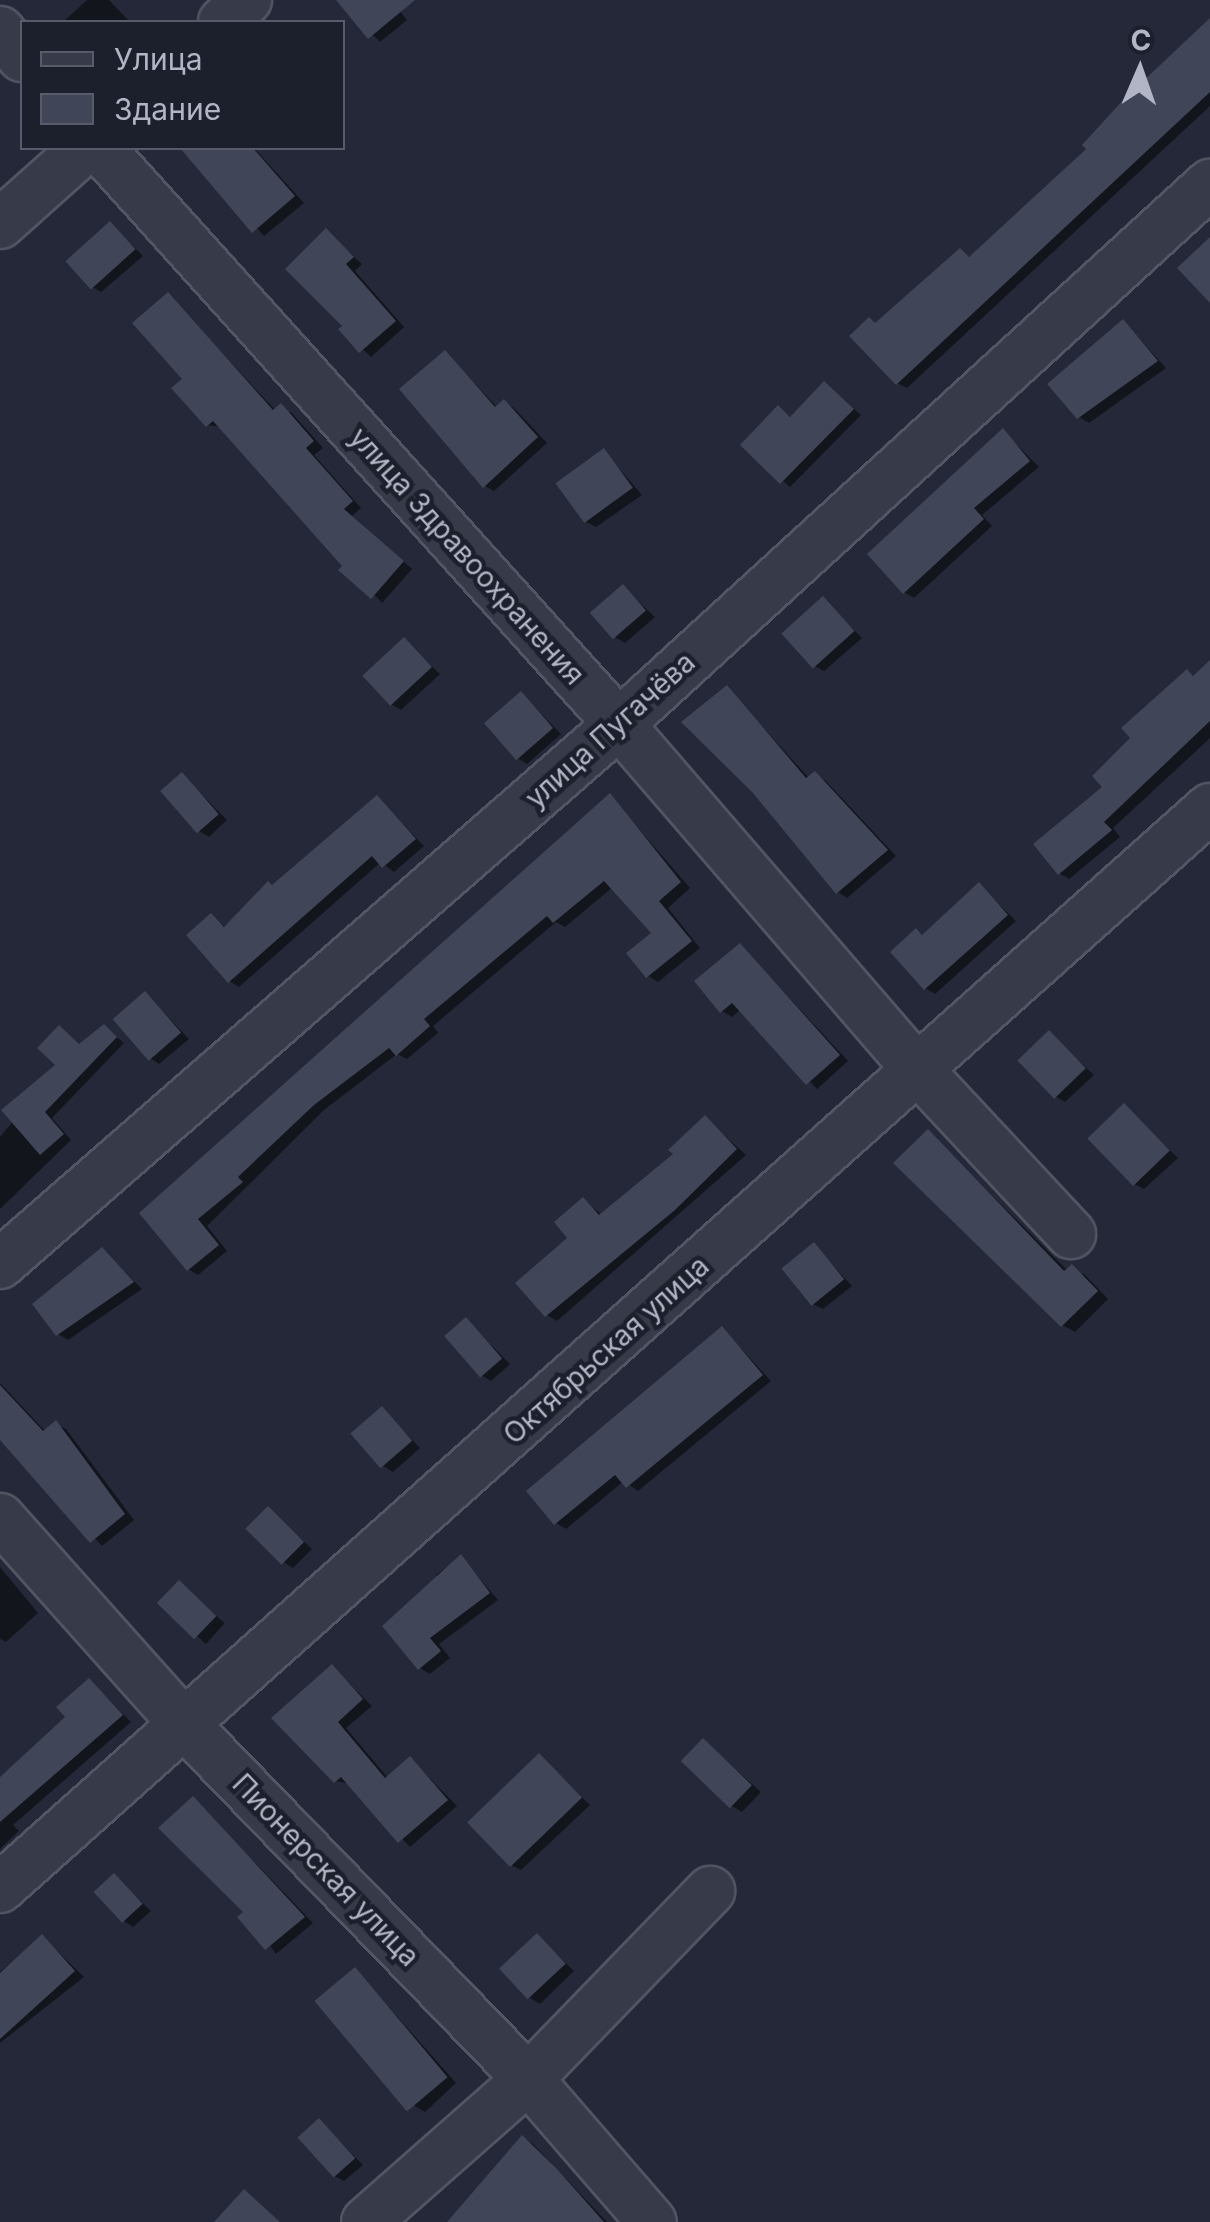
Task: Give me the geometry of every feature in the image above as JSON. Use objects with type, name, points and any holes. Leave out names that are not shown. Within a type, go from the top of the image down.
[{"type":"street","points":[[225,20],[247,0]]},
{"type":"street","points":[[0,31],[20,56]]},
{"type":"street","points":[[0,224],[84,150]]},
{"type":"street","name":"улица Здравоохранения","points":[[102,150],[618,724],[918,1071],[1072,1234]]},
{"type":"street","name":"улица Пугачёва","points":[[0,1264],[618,724],[1210,184]]},
{"type":"street","name":"Октябрьская улица","points":[[0,1888],[1210,808]]},
{"type":"street","name":"Пионерская улица","points":[[0,1518],[186,1726],[528,2079],[652,2222]]},
{"type":"street","points":[[366,2222],[528,2079],[710,1890]]},
{"type":"building","points":[[336,0],[415,0],[368,39]]},
{"type":"building","points":[[1210,18],[1210,92],[896,385],[849,336],[869,317],[875,323],[960,248],[969,257],[1086,149],[1082,145],[1124,99]]},
{"type":"building","points":[[182,150],[255,150],[295,196],[252,233]]},
{"type":"building","points":[[110,221],[135,249],[91,289],[65,261]]},
{"type":"building","points":[[326,228],[354,257],[346,264],[396,321],[359,353],[338,329],[342,326],[285,269]]},
{"type":"building","points":[[1210,237],[1210,303],[1177,268]]},
{"type":"building","points":[[168,292],[273,410],[281,403],[314,441],[306,448],[353,501],[344,509],[404,561],[371,599],[338,570],[342,566],[213,421],[206,427],[171,388],[182,379],[132,323]]},
{"type":"building","points":[[1123,319],[1158,361],[1077,419],[1047,384]]},
{"type":"building","points":[[445,350],[495,407],[504,399],[538,437],[483,488],[399,389]]},
{"type":"building","points":[[824,381],[854,409],[780,484],[740,445],[778,405],[790,417]]},
{"type":"building","points":[[1003,428],[1030,461],[974,508],[984,519],[903,594],[867,554]]},
{"type":"building","points":[[604,448],[633,488],[584,523],[555,483]]},
{"type":"building","points":[[623,584],[646,610],[613,639],[590,613]]},
{"type":"building","points":[[823,596],[854,631],[813,668],[781,633]]},
{"type":"building","points":[[404,637],[432,667],[390,706],[362,676]]},
{"type":"building","points":[[1210,660],[1210,721],[1104,822],[1112,830],[1058,875],[1033,844],[1102,787],[1092,776],[1130,738],[1121,728],[1187,669],[1193,676]]},
{"type":"building","points":[[727,685],[806,778],[815,771],[888,850],[836,894],[753,793],[681,722]]},
{"type":"building","points":[[521,691],[553,728],[516,760],[484,723]]},
{"type":"building","points":[[182,772],[219,814],[197,833],[160,791]]},
{"type":"building","points":[[610,793],[681,882],[659,901],[692,941],[646,978],[626,953],[651,933],[604,881],[553,923],[547,916],[424,1019],[430,1026],[396,1056],[389,1048],[314,1105],[238,1177],[243,1182],[198,1219],[219,1245],[187,1271],[139,1213]]},
{"type":"building","points":[[377,795],[416,839],[382,868],[372,856],[228,983],[186,935],[211,913],[224,927],[268,881],[272,885]]},
{"type":"building","points":[[979,882],[1008,915],[924,990],[890,952],[916,928],[922,935]]},
{"type":"building","points":[[740,943],[840,1055],[806,1085],[732,1003],[720,1013],[694,981]]},
{"type":"building","points":[[145,991],[181,1033],[149,1061],[113,1019]]},
{"type":"building","points":[[104,1024],[117,1037],[45,1112],[64,1134],[40,1155],[1,1110],[55,1065],[37,1048],[59,1025],[79,1044]]},
{"type":"building","points":[[1049,1030],[1086,1068],[1054,1099],[1017,1061]]},
{"type":"building","points":[[1124,1103],[1170,1150],[1133,1186],[1087,1138]]},
{"type":"building","points":[[705,1115],[737,1149],[675,1210],[545,1317],[515,1283],[567,1238],[554,1222],[583,1197],[599,1215],[673,1154],[668,1150]]},
{"type":"building","points":[[928,1129],[1064,1271],[1072,1264],[1098,1291],[1061,1327],[893,1163]]},
{"type":"building","points":[[814,1242],[844,1279],[812,1306],[781,1268]]},
{"type":"building","points":[[102,1247],[134,1282],[56,1336],[32,1304]]},
{"type":"building","points":[[466,1317],[502,1359],[480,1378],[444,1336]]},
{"type":"building","points":[[722,1326],[763,1375],[626,1488],[615,1475],[554,1525],[526,1491]]},
{"type":"building","points":[[0,1385],[43,1431],[56,1420],[125,1514],[90,1543],[0,1440]]},
{"type":"building","points":[[382,1406],[412,1441],[380,1468],[350,1434]]},
{"type":"building","points":[[268,1506],[304,1542],[281,1565],[245,1529]]},
{"type":"building","points":[[461,1554],[490,1593],[430,1638],[441,1651],[418,1670],[382,1626]]},
{"type":"building","points":[[179,1580],[216,1616],[194,1639],[157,1603]]},
{"type":"building","points":[[332,1664],[363,1699],[338,1722],[385,1778],[410,1756],[448,1800],[398,1843],[341,1777],[334,1783],[271,1718]]},
{"type":"building","points":[[89,1678],[123,1715],[0,1822],[0,1777],[65,1717],[56,1707]]},
{"type":"building","points":[[703,1738],[752,1785],[730,1808],[681,1761]]},
{"type":"building","points":[[539,1753],[582,1798],[510,1867],[467,1822]]},
{"type":"building","points":[[193,1796],[305,1917],[265,1950],[237,1917],[243,1912],[158,1828]]},
{"type":"building","points":[[114,1873],[143,1904],[122,1923],[94,1892]]},
{"type":"building","points":[[537,1933],[566,1964],[528,1999],[499,1968]]},
{"type":"building","points":[[42,1934],[75,1971],[0,2039],[0,1973]]},
{"type":"building","points":[[355,1967],[448,2077],[407,2111],[314,2001]]},
{"type":"building","points":[[319,2118],[355,2158],[334,2178],[297,2137]]},
{"type":"building","points":[[522,2135],[557,2169],[604,2222],[447,2222]]},
{"type":"building","points":[[244,2189],[280,2222],[214,2222]]}]
